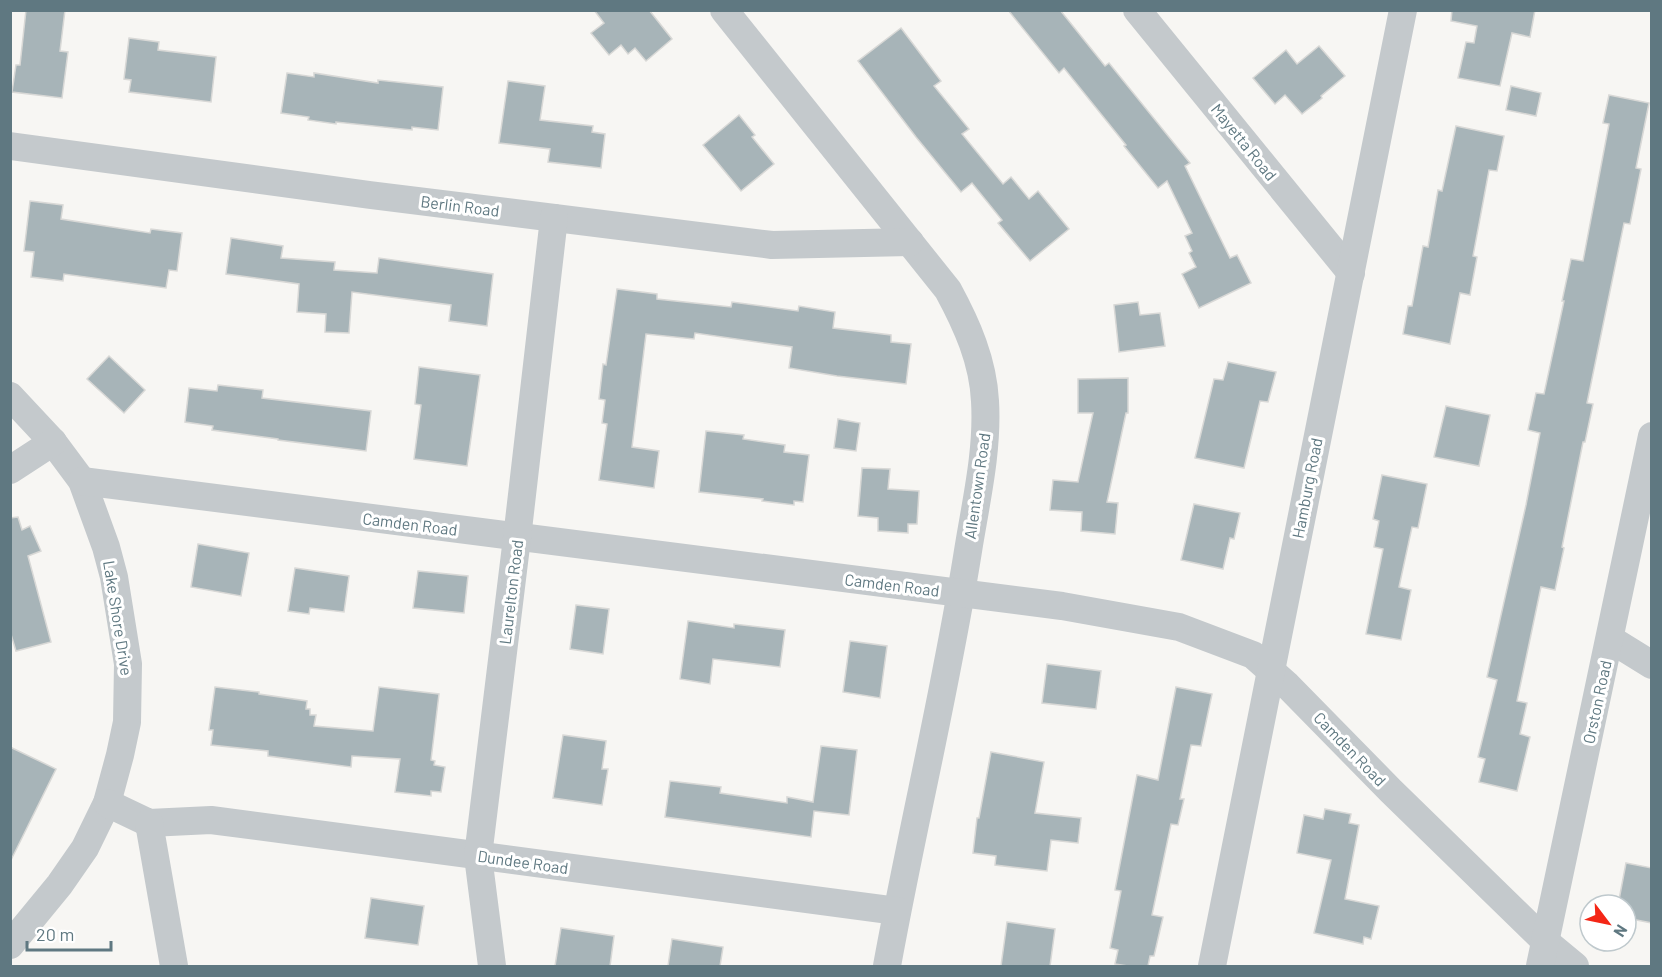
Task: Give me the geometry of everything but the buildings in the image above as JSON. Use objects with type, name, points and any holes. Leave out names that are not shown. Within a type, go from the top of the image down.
[{"type":"street","name":"Allentown Road","points":[[724,10],[948,290],[966,324],[978,360],[985,399],[986,437],[961,594],[887,966]]},
{"type":"street","name":"Mayetta Road","points":[[1137,10],[1351,273]]},
{"type":"street","name":"Hamburg Road","points":[[1212,966],[1403,10]]},
{"type":"street","name":"Berlin Road","points":[[10,146],[370,195],[772,245],[910,242]]},
{"type":"street","name":"Laurelton Road","points":[[492,966],[478,856],[555,218]]},
{"type":"street","name":"Lake Shore Drive","points":[[10,396],[53,442],[82,481],[106,547],[114,577],[128,664],[127,723],[107,803],[85,848],[60,884],[10,945]]},
{"type":"street","name":"Orston Road","points":[[1543,954],[1652,436]]},
{"type":"street","points":[[10,470],[53,442]]},
{"type":"street","name":"Camden Road","points":[[82,481],[1062,606],[1179,627],[1252,655],[1271,671],[1391,792],[1543,954],[1575,966]]},
{"type":"street","points":[[1610,639],[1652,665]]},
{"type":"street","points":[[107,803],[149,823],[174,966]]},
{"type":"street","name":"Dundee Road","points":[[149,823],[211,820],[897,911]]}]
